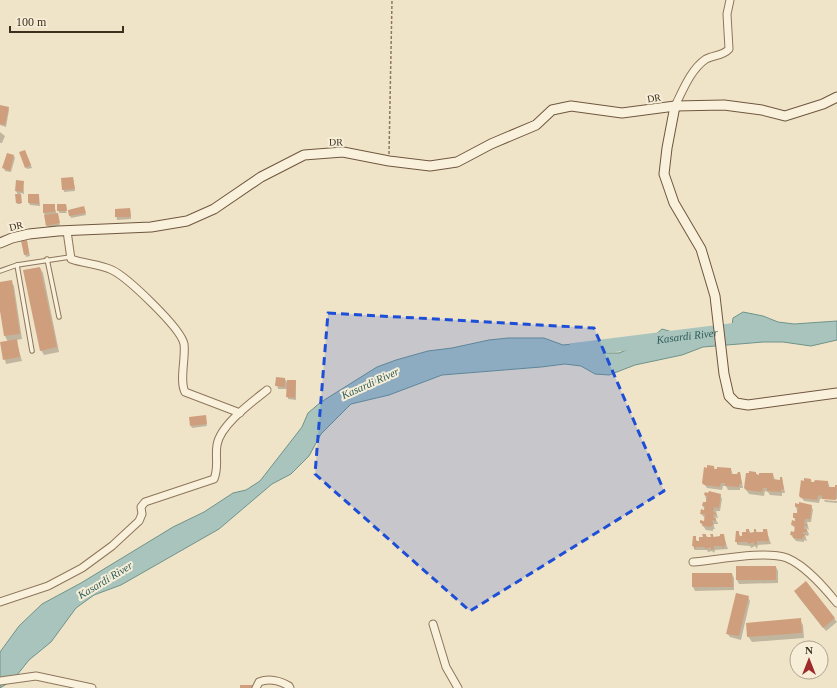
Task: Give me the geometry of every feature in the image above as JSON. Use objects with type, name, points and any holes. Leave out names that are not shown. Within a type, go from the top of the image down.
[{"type":"main road","name":"DR","points":[[0,242],[29,234],[151,227],[187,221],[214,209],[261,177],[304,154],[343,152],[389,161],[430,166],[457,162],[491,144],[536,126],[552,110],[571,106],[622,113],[675,106],[742,106],[785,116],[817,106],[837,97]]},
{"type":"main road","name":"DR","points":[[675,106],[664,174],[674,203],[701,249],[715,296],[723,354],[724,374],[729,396],[736,402],[748,405],[837,393]]},
{"type":"street","points":[[675,106],[693,73],[705,60],[726,53],[729,50],[727,14],[730,0]]},
{"type":"street","points":[[66,231],[70,256],[74,260],[111,269],[121,274],[182,338],[184,351],[185,392],[240,413]]},
{"type":"street","points":[[0,602],[48,586],[82,568],[112,546],[139,521],[142,514],[141,506],[144,502],[214,479],[218,464],[216,446],[218,440],[240,413],[267,390]]},
{"type":"street","points":[[693,562],[779,555],[800,566],[837,603]]},
{"type":"street","points":[[432,624],[446,667],[458,688]]},
{"type":"street","points":[[0,681],[36,676],[92,688]]},
{"type":"street","points":[[256,688],[259,682],[264,680],[283,682],[290,688]]},
{"type":"lane","points":[[0,271],[17,265],[70,256]]},
{"type":"lane","points":[[47,259],[59,317]]},
{"type":"lane","points":[[17,265],[32,351]]},
{"type":"path","points":[[389,161],[392,0]]},
{"type":"highlighted area","points":[[328,313],[594,328],[664,491],[470,611],[315,474]]},
{"type":"water","points":[[743,312],[763,316],[778,322],[794,324],[837,321],[837,340],[811,346],[783,342],[763,342],[703,347],[682,355],[635,365],[609,375],[595,374],[581,366],[565,364],[442,375],[389,395],[351,404],[321,434],[309,456],[291,474],[272,484],[219,529],[121,585],[94,595],[76,608],[51,642],[29,660],[13,680],[0,688],[0,652],[19,626],[42,604],[81,583],[173,527],[204,512],[233,493],[246,490],[260,481],[302,427],[308,413],[321,402],[377,367],[428,351],[508,338],[544,338],[563,345],[582,343],[601,353],[619,353],[648,341],[662,329],[693,338],[712,333],[731,333],[733,318]]},
{"type":"building","points":[[0,105],[9,107],[5,125],[0,124]]},
{"type":"building","points":[[25,150],[31,165],[25,168],[19,152]]},
{"type":"building","points":[[7,153],[14,155],[10,171],[2,168]]},
{"type":"building","points":[[73,177],[75,189],[62,190],[61,178]]},
{"type":"building","points":[[16,180],[24,181],[23,192],[15,191]]},
{"type":"building","points":[[15,194],[21,194],[22,203],[16,203]]},
{"type":"building","points":[[28,194],[39,194],[39,204],[28,203]]},
{"type":"building","points":[[43,204],[55,204],[55,212],[43,213]]},
{"type":"building","points":[[57,204],[66,204],[67,211],[57,211]]},
{"type":"building","points":[[84,206],[86,213],[69,216],[68,210]]},
{"type":"building","points":[[130,208],[131,217],[115,217],[115,209]]},
{"type":"building","points":[[58,213],[60,223],[46,226],[44,215]]},
{"type":"building","points":[[27,240],[29,254],[24,255],[21,241]]},
{"type":"building","points":[[40,267],[57,347],[40,351],[23,270]]},
{"type":"building","points":[[12,280],[20,334],[4,336],[0,311],[0,282]]},
{"type":"building","points":[[17,339],[20,357],[3,360],[0,342]]},
{"type":"building","points":[[276,377],[285,378],[285,387],[275,386]]},
{"type":"building","points":[[287,380],[296,380],[295,398],[286,397]]},
{"type":"building","points":[[206,415],[207,424],[190,426],[189,417]]},
{"type":"building","points":[[707,465],[714,466],[714,469],[717,469],[717,467],[731,468],[731,474],[737,474],[740,472],[742,484],[739,484],[739,487],[725,486],[725,483],[721,483],[720,487],[704,485],[702,483],[704,467],[707,468]]},
{"type":"building","points":[[749,471],[756,472],[756,474],[759,475],[759,473],[773,473],[773,479],[780,480],[780,477],[782,477],[784,490],[781,489],[781,492],[767,491],[767,488],[763,488],[762,492],[746,490],[744,488],[746,473],[749,473]]},
{"type":"building","points":[[804,478],[811,479],[811,482],[814,482],[815,480],[828,481],[828,487],[835,487],[835,485],[837,485],[836,500],[822,499],[822,496],[818,495],[817,500],[801,498],[799,496],[801,480],[804,481]]},
{"type":"building","points":[[709,491],[721,494],[719,508],[714,507],[713,512],[716,513],[713,517],[716,518],[716,521],[712,520],[714,526],[712,525],[711,527],[702,526],[703,524],[700,523],[700,520],[704,521],[705,514],[700,514],[701,509],[704,510],[705,506],[702,506],[703,502],[706,502],[707,496],[704,495],[705,492],[708,493]]},
{"type":"building","points":[[799,502],[812,505],[810,519],[805,519],[804,524],[807,524],[807,526],[804,525],[804,529],[807,529],[807,532],[803,532],[803,534],[806,534],[802,539],[793,538],[793,535],[790,535],[791,531],[794,532],[795,526],[791,525],[792,520],[795,521],[795,518],[793,518],[793,513],[797,513],[798,507],[795,507],[795,503],[799,504]]},
{"type":"building","points":[[746,529],[749,529],[749,533],[754,532],[754,529],[756,529],[756,532],[763,532],[763,529],[767,529],[769,541],[767,541],[767,545],[766,541],[757,541],[757,544],[754,545],[754,542],[748,544],[748,542],[739,542],[737,545],[737,542],[735,542],[736,531],[739,531],[739,536],[742,536],[742,532],[746,532]]},
{"type":"building","points":[[702,534],[706,534],[706,537],[711,537],[710,534],[713,534],[713,537],[724,534],[726,545],[724,545],[724,549],[722,546],[714,546],[714,549],[711,550],[711,547],[705,549],[705,547],[696,547],[694,550],[694,546],[692,546],[693,536],[696,536],[696,541],[699,541],[699,537],[703,537]]},
{"type":"building","points":[[736,566],[776,566],[776,580],[736,580]]},
{"type":"building","points":[[692,573],[732,573],[733,587],[692,587]]},
{"type":"building","points":[[806,581],[835,618],[823,628],[794,591]]},
{"type":"building","points":[[736,593],[749,596],[739,636],[726,634]]},
{"type":"building","points":[[801,618],[802,633],[747,637],[746,623]]},
{"type":"building","points":[[240,685],[253,685],[253,688],[240,688]]},
{"type":"waterway","name":"Kasardi River","points":[[574,350],[750,328]]}]
